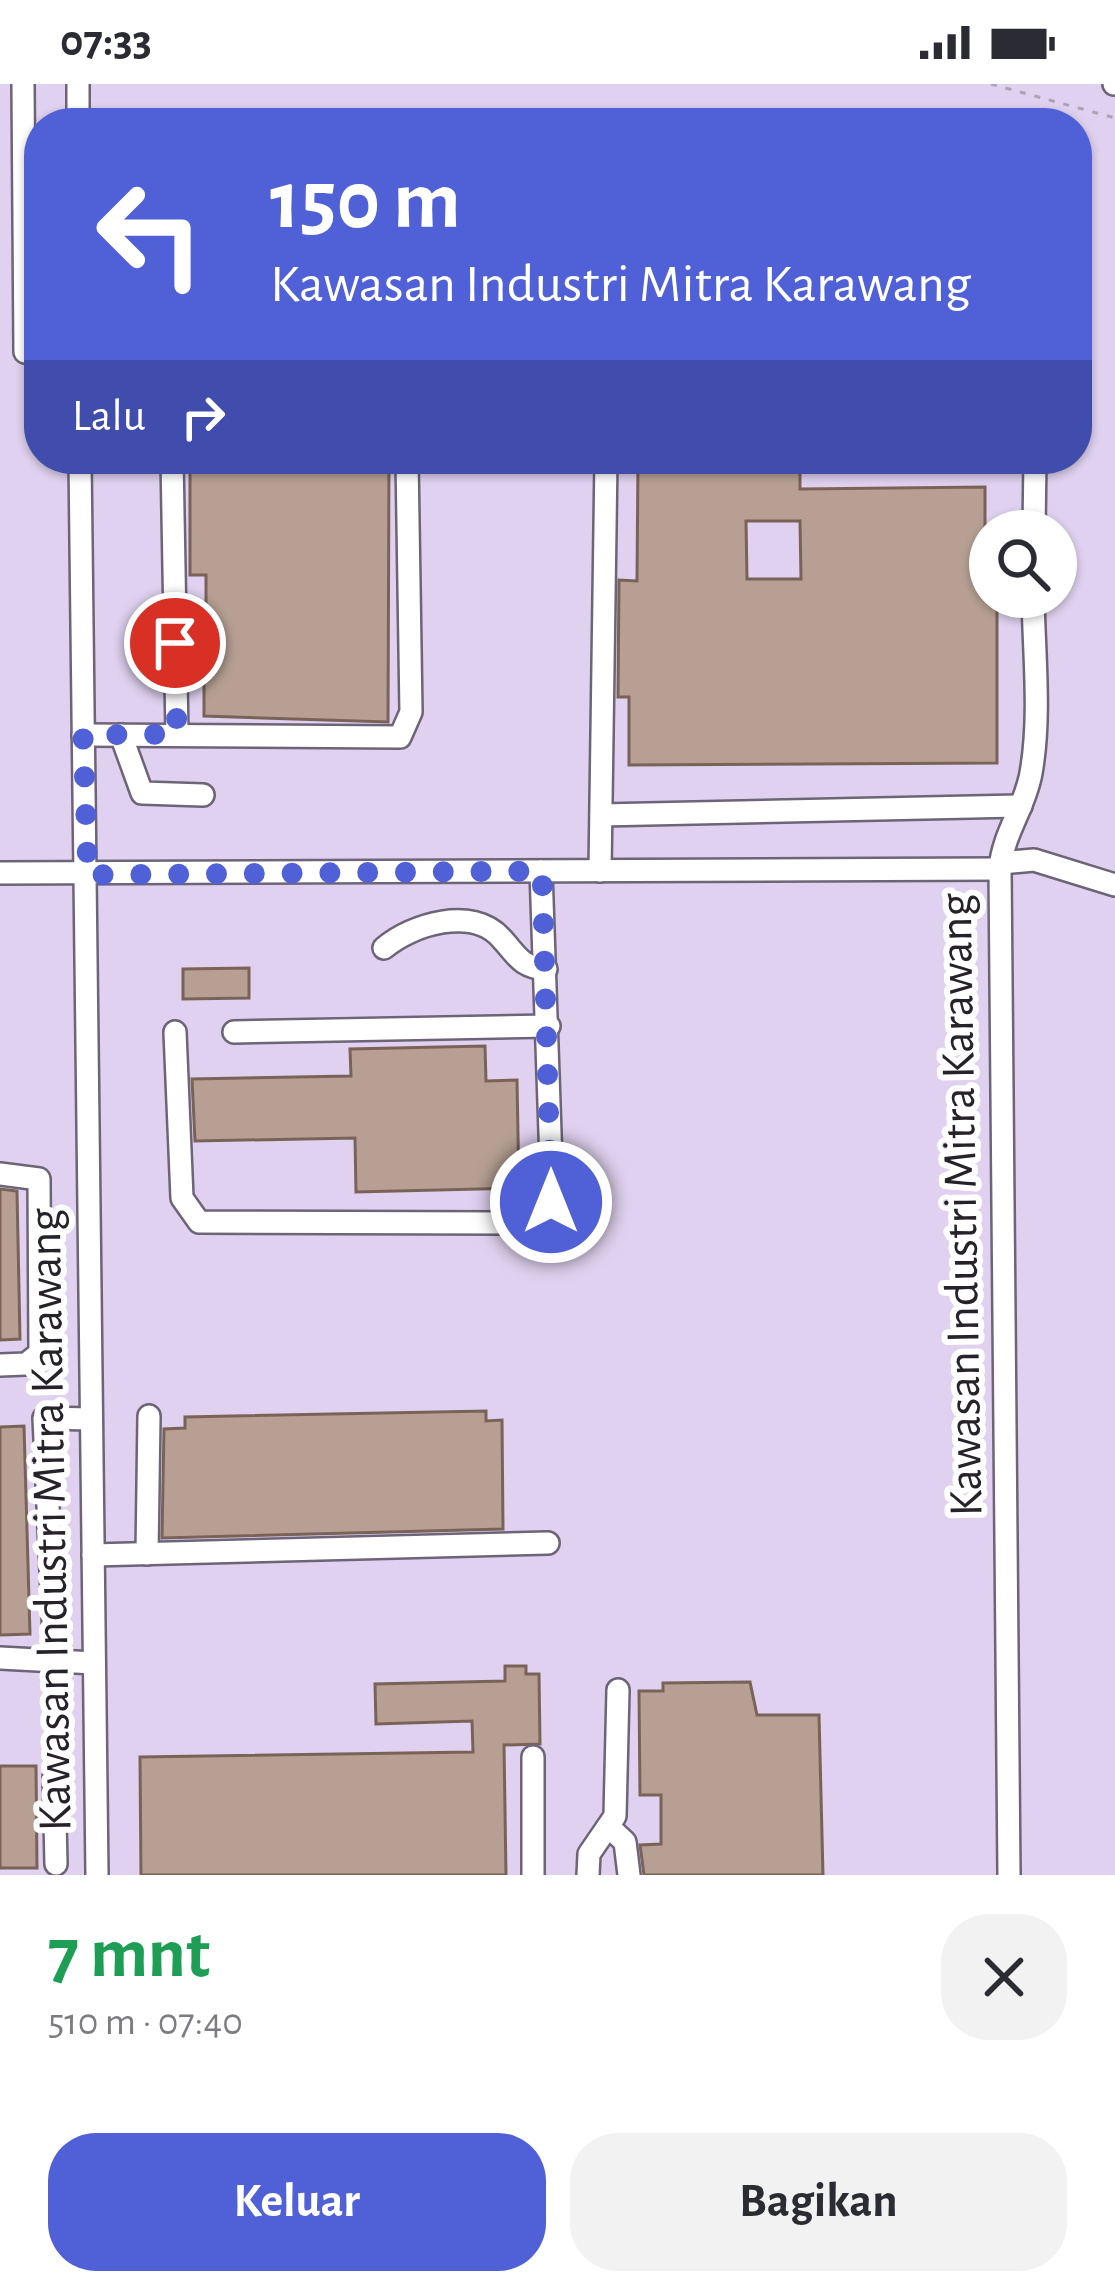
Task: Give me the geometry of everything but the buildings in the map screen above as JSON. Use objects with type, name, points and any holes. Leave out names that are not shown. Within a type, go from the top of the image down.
[{"type":"street","points":[[23,84],[24,218]]},
{"type":"street","name":"Kawasan Industri Mitra Karawang","points":[[80,474],[98,1875]]},
{"type":"street","points":[[172,474],[177,734]]},
{"type":"street","points":[[83,735],[393,739],[406,731],[407,474]]},
{"type":"street","points":[[600,871],[606,474]]},
{"type":"street","points":[[1034,510],[1035,474]]},
{"type":"street","points":[[1034,618],[1035,750],[1021,806],[1004,837],[1000,866],[1034,860],[1115,885]]},
{"type":"street","points":[[121,735],[142,793],[203,794]]},
{"type":"street","points":[[601,815],[1021,806]]},
{"type":"street","name":"Kawasan Industri Mitra Karawang","points":[[0,873],[1000,866],[1009,1875]]},
{"type":"street","points":[[176,1032],[182,1198],[192,1218],[208,1224],[506,1223],[541,1215],[551,1202],[542,871]]},
{"type":"street","points":[[385,948],[410,929],[480,923],[501,938],[516,960],[546,969]]},
{"type":"street","points":[[234,1033],[549,1026]]},
{"type":"street","points":[[0,1174],[39,1179],[42,1285],[40,1353],[26,1364],[0,1365]]},
{"type":"street","points":[[148,1554],[149,1416]]},
{"type":"street","points":[[56,1660],[44,1418],[91,1419]]},
{"type":"street","points":[[93,1555],[548,1543]]},
{"type":"street","points":[[0,1658],[94,1663]]},
{"type":"street","points":[[588,1875],[589,1854],[615,1816],[618,1690]]},
{"type":"street","points":[[533,1757],[533,1875]]},
{"type":"street","points":[[53,1777],[56,1864]]},
{"type":"street","points":[[56,1811],[97,1816]]},
{"type":"street","points":[[609,1827],[625,1842],[629,1875]]},
{"type":"path","points":[[991,84],[1079,108]]},
{"type":"shaded area","points":[[0,84],[1115,84],[1115,1875],[0,1875]]},
{"type":"route","points":[[175,643],[177,734],[83,735],[88,875],[542,871],[551,1202]]}]
